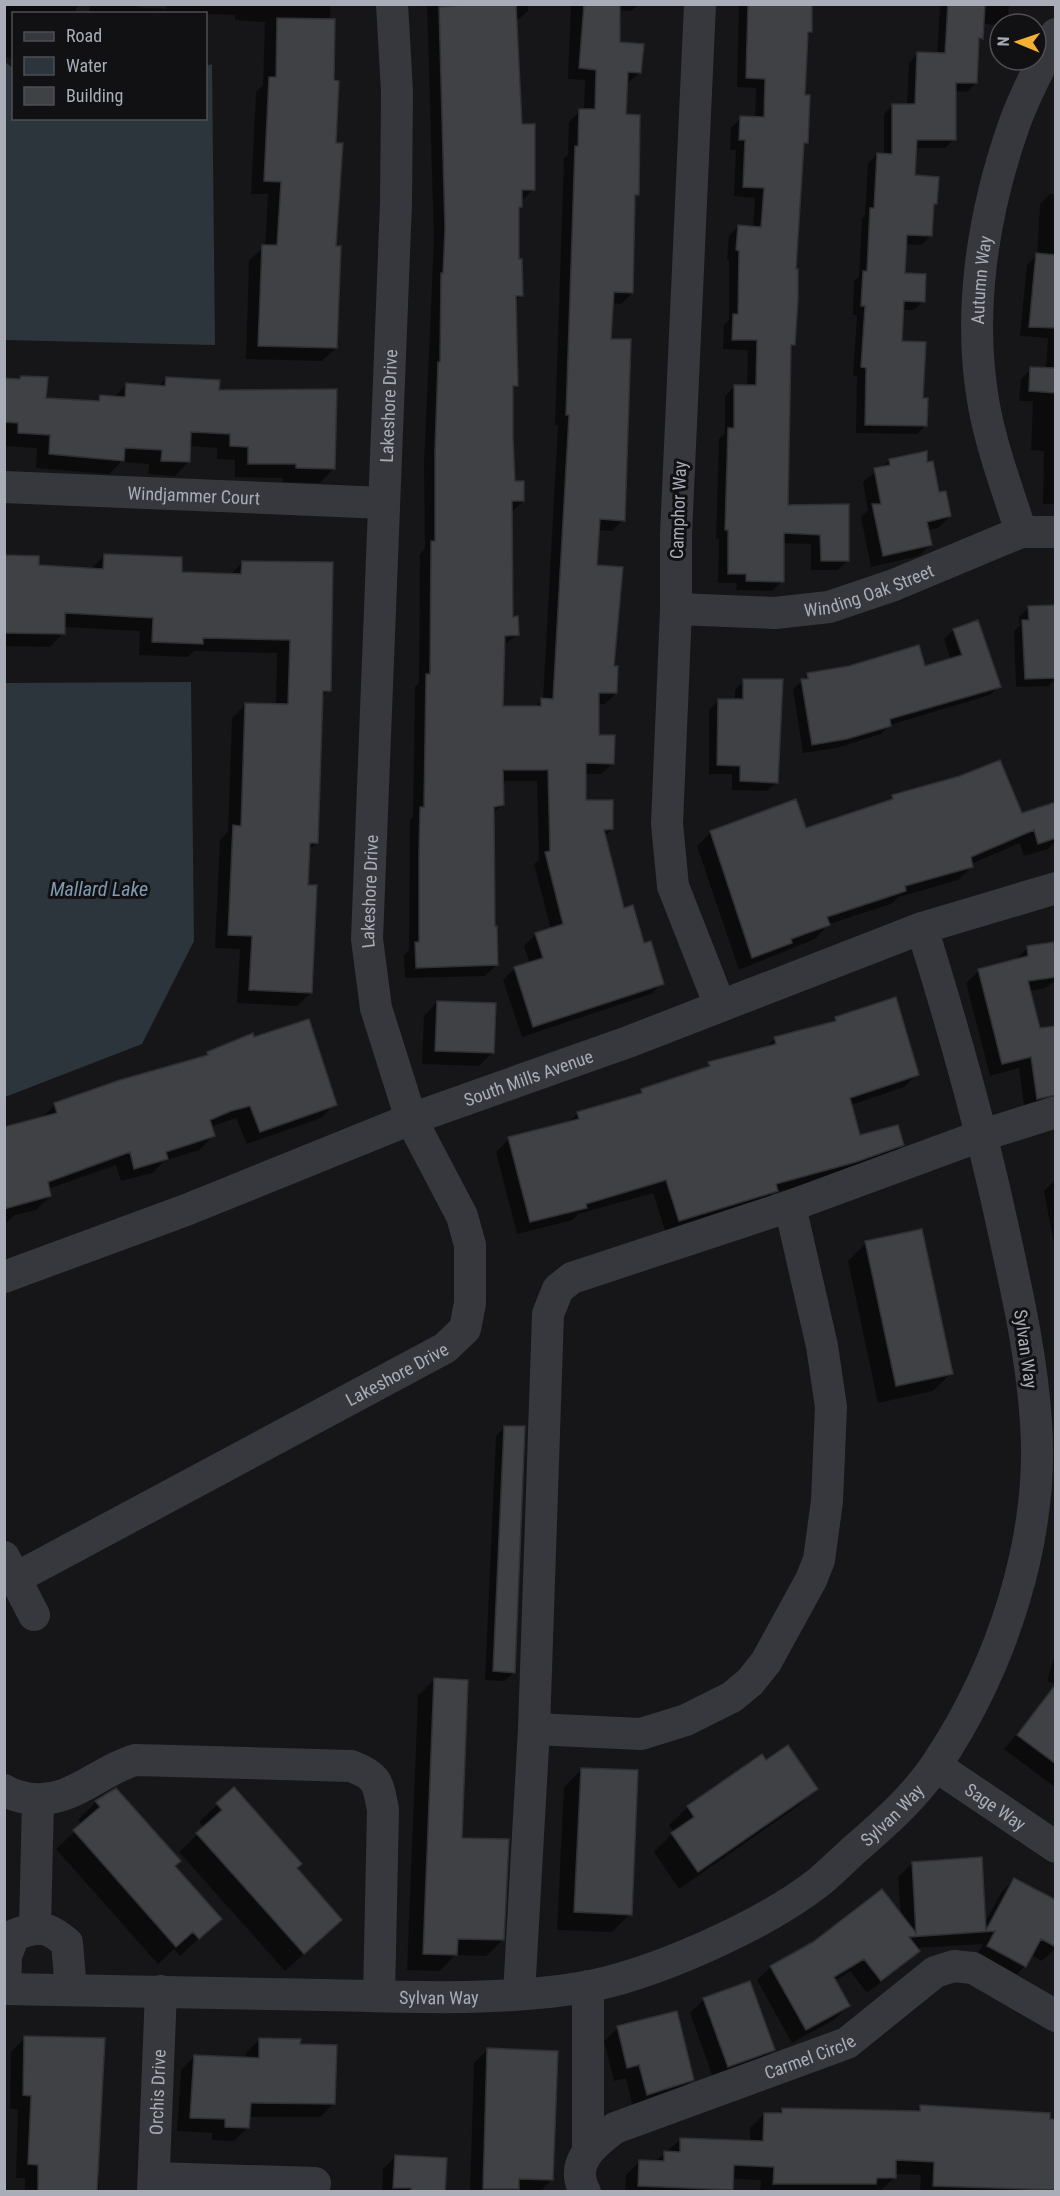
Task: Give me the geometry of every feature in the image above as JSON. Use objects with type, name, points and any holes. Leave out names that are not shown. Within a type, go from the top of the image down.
[{"type":"street","name":"Lakeshore Drive","points":[[10,1568],[329,1412],[445,1348],[459,1338],[465,1329],[470,1303],[470,1245],[462,1216],[411,1119],[376,1008],[367,939],[396,203],[397,91],[392,4]]},
{"type":"street","name":"Camphor Way","points":[[700,4],[676,534],[676,609],[668,824],[673,886],[720,1006]]},
{"type":"street","name":"Autumn Way","points":[[1021,532],[990,436],[984,404],[977,322],[981,267],[995,187],[1015,123],[1056,34]]},
{"type":"street","name":"Windjammer Court","points":[[4,488],[384,503]]},
{"type":"street","name":"Winding Oak Street","points":[[676,609],[775,613],[829,607],[894,585],[1021,532],[1056,532]]},
{"type":"street","name":"South Mills Avenue","points":[[4,1277],[186,1210],[411,1119],[628,1042],[922,928],[1056,888]]},
{"type":"street","name":"Sylvan Way","points":[[5,1989],[379,1996],[519,1994],[588,1986],[665,1964],[756,1921],[807,1890],[890,1818],[936,1766],[974,1701],[1008,1620],[1028,1540],[1034,1498],[1036,1426],[1024,1325],[983,1135],[964,1063],[922,928]]},
{"type":"street","points":[[519,1994],[534,1730],[548,1314],[558,1289],[572,1278],[790,1206],[983,1135],[1056,1112]]},
{"type":"street","points":[[534,1730],[641,1734],[686,1720],[732,1697],[750,1682],[766,1662],[811,1580],[819,1560],[827,1501],[831,1407],[822,1346],[790,1206]]},
{"type":"street","points":[[10,1568],[34,1615]]},
{"type":"street","points":[[4,1790],[10,1794],[38,1800],[61,1797],[89,1785],[114,1766],[135,1760],[351,1766],[369,1773],[378,1784],[383,1810],[379,1996]]},
{"type":"street","name":"Sage Way","points":[[936,1766],[1056,1847]]},
{"type":"street","points":[[35,1928],[38,1800]]},
{"type":"street","points":[[5,1989],[6,1956],[14,1935],[35,1928],[52,1930],[67,1943],[71,1990]]},
{"type":"street","name":"Carmel Circle","points":[[588,2148],[615,2128],[812,2058],[847,2043],[935,1972],[954,1966],[973,1968],[1056,2016]]},
{"type":"street","points":[[585,2192],[580,2175],[582,2158],[588,2148],[588,1986]]},
{"type":"street","name":"Orchis Drive","points":[[154,2185],[161,1991]]},
{"type":"street","points":[[154,2185],[315,2183]]},
{"type":"water","points":[[5,62],[12,67],[12,120],[207,120],[207,66],[212,64],[215,345],[5,340]]},
{"type":"water","name":"Mallard Lake","points":[[191,682],[194,941],[142,1044],[5,1097],[5,683]]},
{"type":"building","points":[[516,4],[522,124],[535,124],[535,190],[522,190],[522,207],[519,207],[519,259],[522,259],[523,296],[516,296],[518,386],[513,386],[515,481],[524,481],[524,501],[512,501],[513,617],[518,616],[519,635],[505,636],[503,706],[541,706],[541,698],[553,699],[569,415],[566,415],[575,146],[578,146],[579,109],[595,109],[596,70],[579,68],[584,4],[620,4],[620,42],[644,44],[641,73],[628,72],[626,114],[640,115],[639,195],[635,195],[633,293],[614,292],[611,339],[631,339],[625,521],[600,519],[597,565],[623,567],[614,666],[618,666],[617,693],[599,693],[599,735],[615,735],[614,764],[586,763],[586,800],[613,800],[613,829],[604,830],[624,908],[633,905],[644,943],[651,941],[664,984],[533,1027],[514,967],[543,958],[535,933],[563,924],[545,852],[550,851],[548,770],[503,770],[504,805],[494,807],[495,926],[497,926],[498,965],[416,968],[415,942],[419,942],[420,807],[424,807],[426,674],[430,674],[431,541],[435,541],[435,451],[438,362],[440,362],[441,273],[443,273],[445,229],[439,7]]},
{"type":"building","points":[[748,4],[812,4],[812,32],[808,32],[805,95],[810,95],[808,143],[804,143],[796,269],[798,269],[798,300],[795,345],[791,345],[788,505],[849,504],[849,561],[821,561],[820,535],[784,533],[784,582],[746,581],[746,574],[728,574],[728,530],[725,530],[728,428],[734,428],[734,385],[756,385],[757,340],[732,340],[733,314],[738,314],[739,251],[736,250],[738,225],[761,227],[764,188],[743,187],[745,140],[739,140],[740,116],[764,117],[765,79],[746,78]]},
{"type":"building","points":[[948,4],[985,4],[983,39],[979,38],[977,83],[956,83],[956,140],[917,140],[915,175],[939,177],[937,204],[934,204],[932,236],[907,235],[905,273],[926,274],[925,302],[904,301],[902,341],[926,342],[923,398],[928,398],[927,426],[865,425],[866,368],[861,367],[865,306],[861,306],[863,271],[867,271],[870,208],[874,208],[877,153],[892,154],[892,104],[915,104],[917,52],[945,53]]},
{"type":"building","points":[[277,18],[335,19],[334,80],[339,81],[336,143],[343,143],[336,246],[341,246],[337,348],[258,346],[262,245],[277,245],[281,182],[264,181],[269,77],[276,77]]},
{"type":"building","points":[[1036,253],[1056,255],[1056,328],[1029,327]]},
{"type":"building","points":[[1030,367],[1056,368],[1056,393],[1029,391]]},
{"type":"building","points":[[21,376],[48,377],[46,398],[99,401],[100,395],[125,397],[126,383],[165,386],[166,377],[220,380],[219,390],[337,389],[335,469],[296,468],[296,464],[248,464],[248,447],[230,446],[230,434],[191,432],[190,462],[161,461],[162,450],[125,448],[124,461],[49,454],[50,435],[18,433],[18,423],[4,422],[4,378],[20,379]]},
{"type":"building","points":[[927,451],[927,462],[933,461],[939,492],[946,491],[951,516],[927,522],[932,545],[883,556],[872,504],[881,504],[874,468],[890,465],[889,459]]},
{"type":"building","points":[[104,554],[182,557],[182,572],[241,574],[242,561],[333,562],[331,691],[323,691],[318,843],[310,843],[308,885],[317,885],[312,993],[249,990],[252,936],[228,935],[233,825],[241,826],[245,703],[288,704],[290,640],[203,638],[203,644],[152,642],[153,618],[65,613],[65,634],[4,633],[4,555],[39,556],[39,565],[103,569]]},
{"type":"building","points":[[1055,605],[1056,678],[1025,679],[1022,620],[1029,620],[1028,606]]},
{"type":"building","points":[[978,620],[1001,687],[890,719],[891,726],[847,739],[812,745],[801,679],[808,679],[807,673],[849,666],[919,645],[925,666],[962,655],[953,629]]},
{"type":"building","points":[[743,679],[783,679],[778,783],[740,781],[740,766],[717,765],[718,699],[743,699]]},
{"type":"building","points":[[1000,760],[1022,813],[1056,802],[1056,838],[1038,844],[1034,830],[971,857],[973,867],[905,886],[906,891],[827,917],[830,925],[791,939],[792,943],[752,958],[710,831],[796,799],[806,828],[893,799],[892,795],[960,776]]},
{"type":"building","points":[[1054,942],[1056,977],[1028,981],[1040,1028],[1056,1026],[1056,1095],[1037,1099],[1031,1057],[1002,1064],[978,969],[1028,956],[1027,946]]},
{"type":"building","points":[[896,997],[919,1075],[850,1098],[860,1135],[898,1125],[904,1145],[856,1162],[776,1184],[778,1191],[679,1221],[666,1180],[586,1204],[587,1208],[530,1222],[508,1137],[579,1119],[577,1112],[642,1093],[641,1089],[710,1066],[708,1062],[776,1044],[774,1037],[836,1021],[835,1017]]},
{"type":"building","points":[[437,1001],[496,1003],[494,1053],[435,1051]]},
{"type":"building","points":[[309,1019],[337,1105],[260,1132],[250,1106],[231,1111],[210,1120],[215,1136],[166,1152],[168,1159],[134,1169],[130,1152],[48,1182],[51,1196],[4,1209],[4,1127],[57,1113],[54,1103],[120,1080],[208,1055],[207,1052],[253,1033],[254,1037]]},
{"type":"building","points":[[922,1229],[953,1374],[896,1386],[865,1241]]},
{"type":"building","points":[[504,1426],[525,1426],[515,1673],[493,1671]]},
{"type":"building","points":[[434,1678],[468,1680],[462,1838],[509,1839],[504,1940],[458,1939],[457,1955],[423,1954]]},
{"type":"building","points":[[1056,1684],[1056,1764],[1017,1735]]},
{"type":"building","points":[[788,1745],[818,1789],[698,1872],[671,1833],[694,1817],[687,1806],[762,1754],[766,1760]]},
{"type":"building","points":[[581,1768],[638,1770],[632,1915],[574,1912]]},
{"type":"building","points":[[234,1787],[302,1864],[297,1868],[342,1920],[304,1954],[196,1833],[222,1810],[216,1803]]},
{"type":"building","points":[[116,1788],[181,1861],[175,1866],[222,1919],[199,1939],[193,1932],[176,1947],[73,1830],[100,1807],[95,1801]]},
{"type":"building","points":[[982,1857],[986,1930],[1014,1878],[1056,1900],[1056,1947],[1041,1939],[1026,1967],[987,1946],[995,1931],[909,1937],[920,1951],[881,1981],[864,1959],[834,1977],[850,2006],[806,2030],[770,1966],[813,1942],[882,1889],[916,1933],[912,1862]]},
{"type":"building","points":[[750,1981],[775,2050],[728,2067],[703,1998]]},
{"type":"building","points":[[677,2011],[694,2080],[647,2095],[639,2065],[627,2068],[617,2026]]},
{"type":"building","points":[[24,2036],[105,2038],[97,2192],[38,2192],[38,2165],[28,2164],[31,2096],[23,2095]]},
{"type":"building","points":[[259,2038],[301,2039],[300,2044],[337,2045],[335,2104],[251,2103],[249,2128],[225,2127],[225,2119],[190,2118],[194,2055],[259,2058]]},
{"type":"building","points":[[487,2048],[558,2051],[553,2180],[519,2179],[519,2189],[483,2189]]},
{"type":"building","points":[[920,2105],[1050,2113],[1050,2119],[1056,2119],[1056,2190],[933,2186],[934,2162],[896,2160],[896,2178],[877,2178],[876,2184],[773,2184],[774,2167],[734,2165],[733,2190],[638,2186],[639,2160],[664,2161],[664,2151],[680,2152],[680,2138],[763,2141],[764,2113],[782,2113],[782,2108],[920,2111]]},
{"type":"building","points":[[395,2155],[447,2158],[445,2192],[411,2192],[411,2188],[393,2188]]}]
